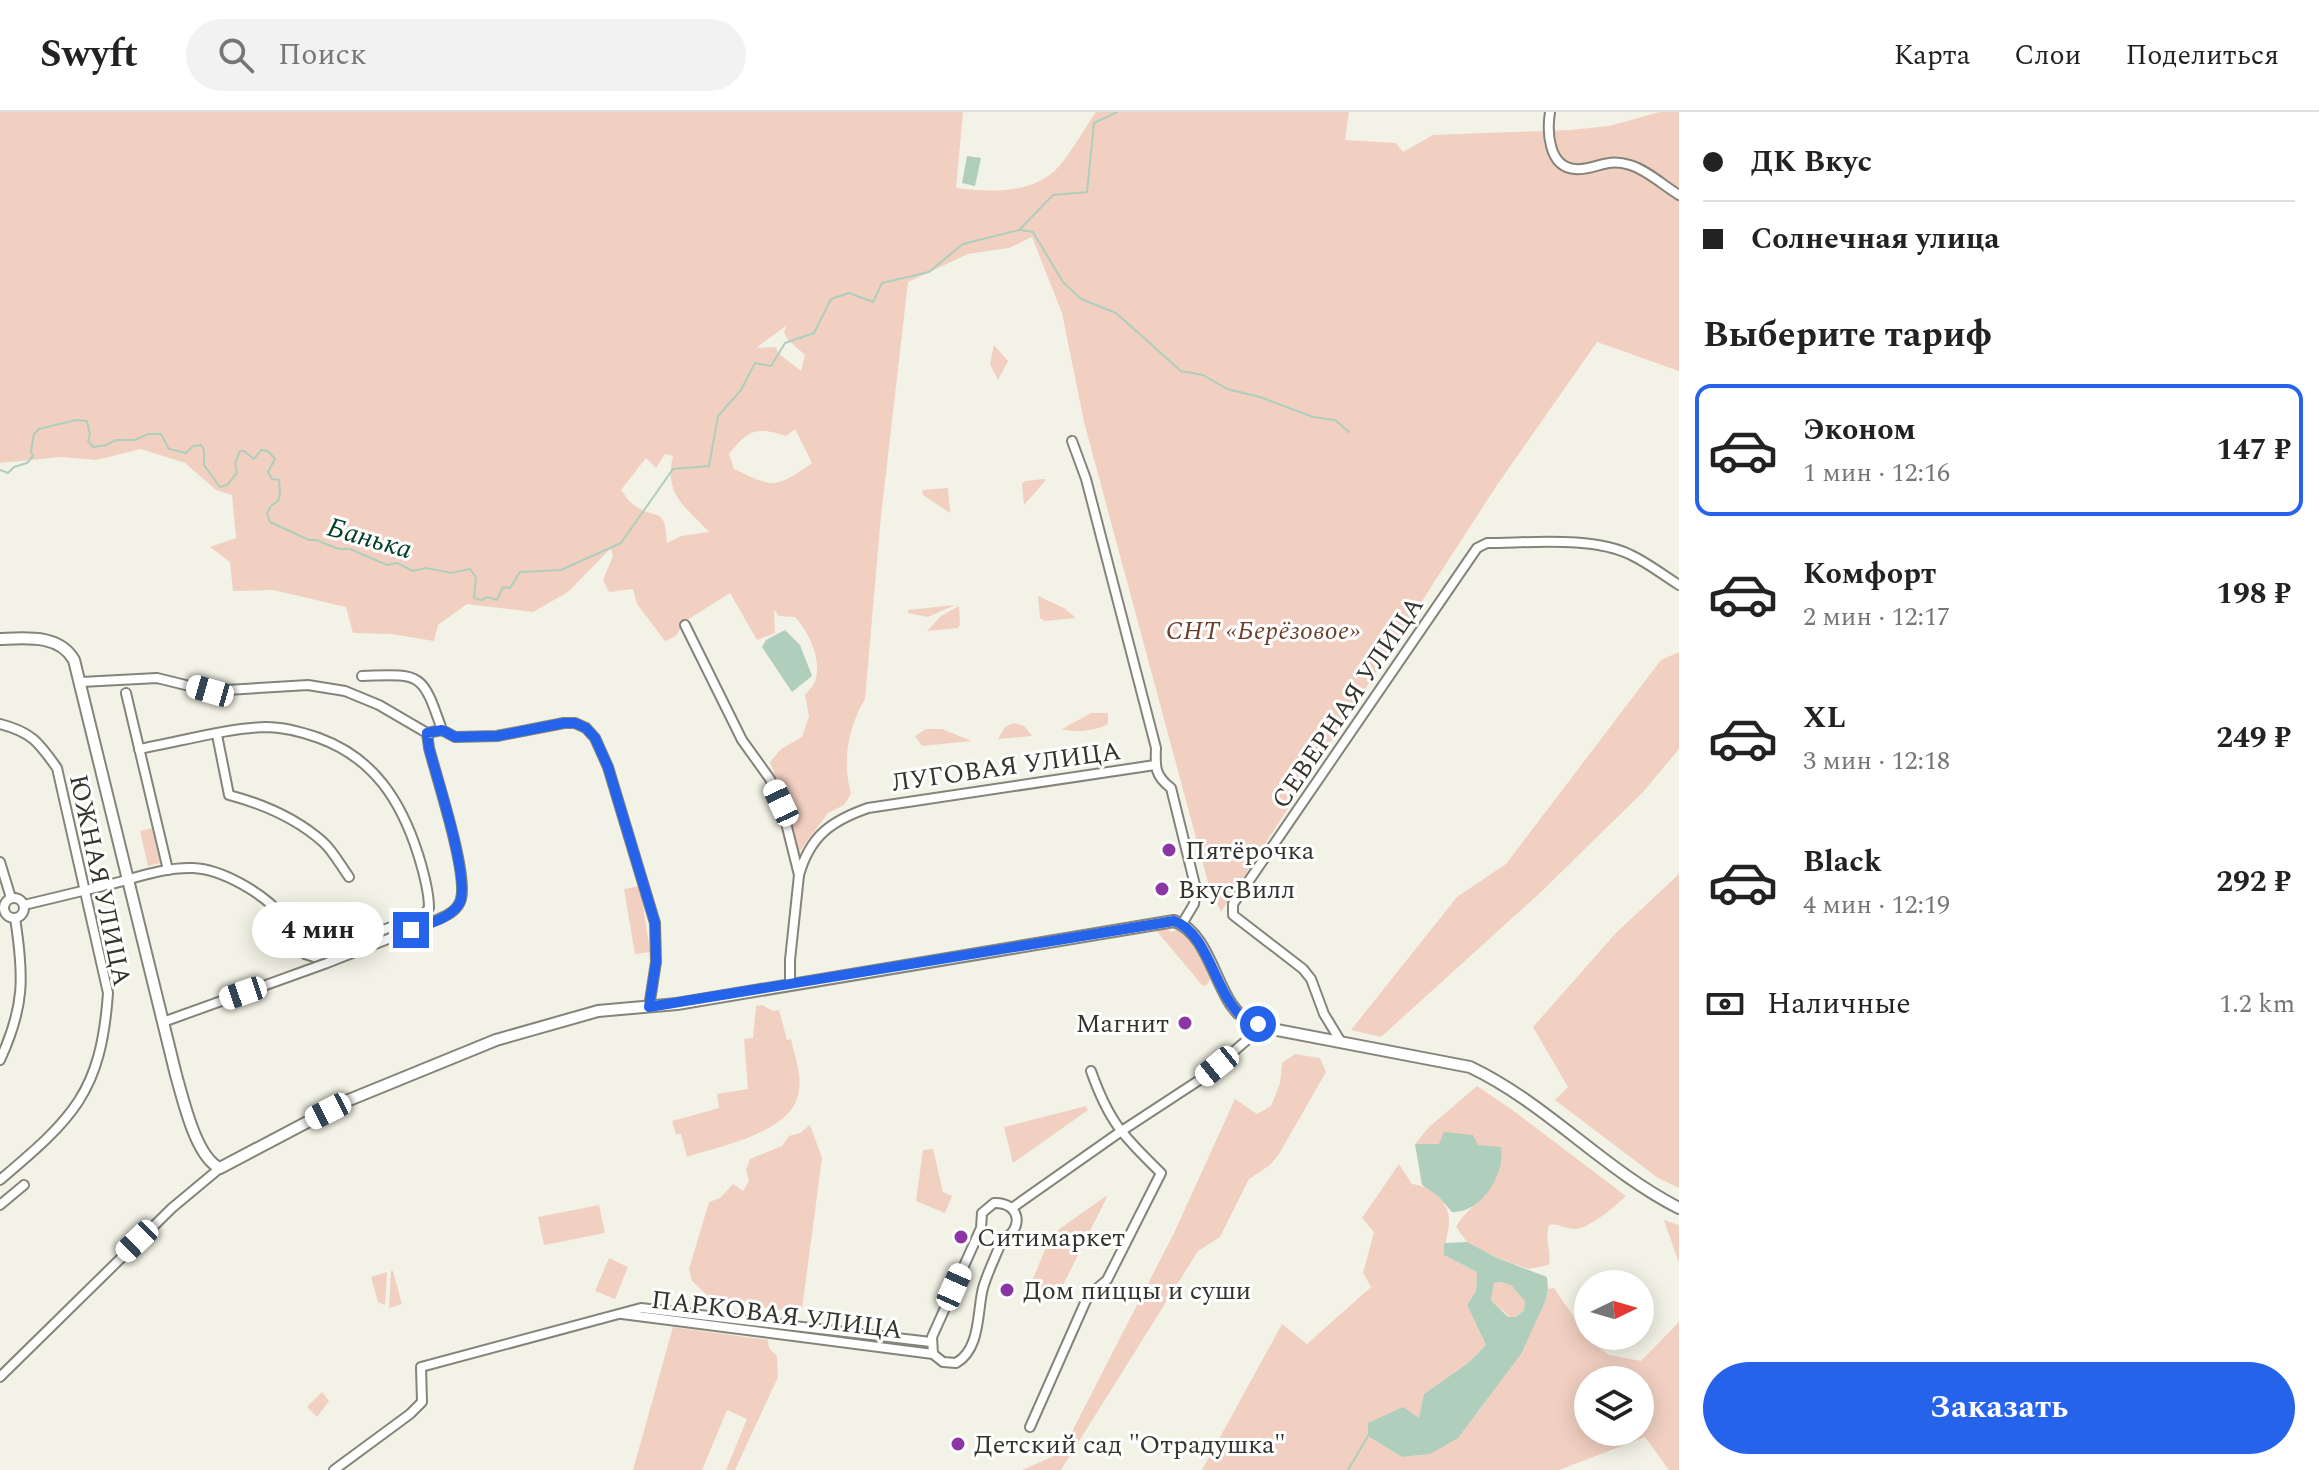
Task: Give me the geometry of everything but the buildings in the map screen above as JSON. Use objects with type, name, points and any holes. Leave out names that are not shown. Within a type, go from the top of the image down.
[{"type":"street","points":[[1550,112],[1549,142],[1565,166],[1574,170],[1613,161],[1634,166],[1679,195]]},
{"type":"street","points":[[1072,441],[1086,479],[1153,736],[1158,778],[1171,788],[1196,889],[1194,904],[1182,924]]},
{"type":"street","name":"СЕВЕРНАЯ УЛИЦА","points":[[1342,1043],[1324,1014],[1311,979],[1303,969],[1233,915],[1233,904],[1477,548],[1487,543],[1603,546],[1630,554],[1679,585]]},
{"type":"street","points":[[685,625],[742,740],[776,791],[799,875],[790,984]]},
{"type":"street","points":[[0,639],[39,639],[60,645],[70,653],[81,682],[187,1114],[209,1161],[220,1168]]},
{"type":"street","points":[[362,676],[407,674],[420,680],[427,689],[442,730]]},
{"type":"street","points":[[81,682],[157,678],[210,691],[308,685],[345,691],[379,705],[427,733],[442,730],[455,737],[497,736],[564,723],[575,723],[586,728],[595,738],[608,767],[655,923],[656,962],[649,1007]]},
{"type":"street","points":[[126,693],[168,870]]},
{"type":"street","name":"ЮЖНАЯ УЛИЦА","points":[[0,724],[21,729],[37,740],[57,768],[108,993],[106,1028],[99,1059],[75,1110],[38,1148],[0,1180]]},
{"type":"street","points":[[24,905],[168,870],[195,868],[224,875],[248,887],[278,912],[305,954],[314,957],[424,914],[429,908],[421,864],[409,826],[390,791],[368,767],[335,744],[298,731],[268,727],[139,749]]},
{"type":"street","points":[[163,1022],[452,913],[462,898],[461,870],[427,733]]},
{"type":"street","points":[[217,735],[229,795],[258,803],[285,816],[323,842],[349,877]]},
{"type":"street","name":"ЛУГОВАЯ УЛИЦА","points":[[799,875],[812,842],[848,815],[864,809],[1155,765]]},
{"type":"street","points":[[0,862],[11,898]]},
{"type":"street","points":[[11,898],[19,899],[24,905],[22,915],[15,918],[9,917],[4,910],[5,903],[11,898]]},
{"type":"street","points":[[0,1060],[21,998],[22,966],[15,918]]},
{"type":"street","points":[[0,1377],[162,1218],[220,1168],[370,1090],[496,1040],[598,1011],[649,1007],[1164,922],[1182,924],[1198,940],[1231,1004],[1238,1013],[1262,1027],[1450,1062],[1487,1076],[1528,1103],[1610,1166],[1679,1208]]},
{"type":"street","name":"ПАРКОВАЯ УЛИЦА","points":[[1012,1208],[1204,1077],[1262,1027]]},
{"type":"street","points":[[1030,1427],[1088,1296],[1107,1280],[1161,1173],[1120,1132],[1104,1107],[1091,1071]]},
{"type":"street","points":[[0,1205],[24,1185]]},
{"type":"street","name":"ПАРКОВАЯ УЛИЦА","points":[[334,1470],[422,1402],[421,1367],[617,1313],[641,1308],[931,1340],[981,1228],[983,1210],[997,1203],[1012,1208],[1016,1217],[1016,1227],[1011,1235],[1002,1240],[983,1288],[978,1324],[967,1354],[950,1364],[940,1361],[933,1354],[617,1313]]},
{"type":"street","points":[[931,1340],[933,1354]]},
{"type":"green space","name":"СНТ «Берёзовое»","points":[[0,112],[963,112],[956,188],[998,190],[1026,186],[1051,174],[1066,158],[1096,112],[1349,112],[1345,140],[1396,143],[1403,152],[1433,135],[1570,130],[1609,126],[1660,112],[1679,112],[1679,371],[1597,342],[1497,485],[1221,912],[1209,886],[1084,422],[1062,313],[1032,237],[1009,248],[968,254],[908,282],[881,516],[865,699],[854,721],[848,745],[847,769],[851,794],[844,805],[828,813],[797,855],[787,808],[770,762],[781,749],[802,737],[809,716],[805,695],[816,678],[817,662],[812,645],[795,617],[779,616],[774,610],[775,633],[757,640],[730,593],[684,622],[676,636],[665,641],[637,604],[633,589],[609,592],[603,580],[613,556],[611,548],[568,592],[533,612],[467,604],[438,625],[434,641],[391,634],[353,633],[346,607],[273,590],[233,591],[230,562],[210,547],[236,538],[232,495],[216,490],[185,463],[141,449],[96,460],[61,457],[0,463]],"holes":[[[787,325],[784,332],[788,340],[805,355],[801,371],[778,353],[776,347],[756,348]],[[795,429],[812,463],[790,478],[767,482],[734,469],[729,454],[747,435],[767,431],[786,436]],[[665,454],[673,456],[671,481],[674,491],[685,508],[709,532],[681,536],[667,543],[662,519],[635,506],[621,490],[646,458],[656,468]]]},
{"type":"green space","points":[[994,345],[1008,361],[998,380],[990,364]]},
{"type":"green space","points":[[1046,480],[1024,505],[1022,484]]},
{"type":"green space","points":[[948,488],[950,513],[923,495],[922,490]]},
{"type":"green space","points":[[1038,596],[1064,608],[1076,618],[1045,621],[1040,618]]},
{"type":"green space","points":[[955,605],[928,617],[908,613],[908,610]]},
{"type":"green space","points":[[959,606],[958,628],[927,631],[941,616]]},
{"type":"green space","points":[[1679,652],[1679,749],[1643,792],[1541,892],[1381,1037],[1351,1030],[1457,897],[1506,864],[1661,660]]},
{"type":"green space","points":[[1091,713],[1108,713],[1108,724],[1085,731],[1062,729]]},
{"type":"green space","points":[[1014,723],[1024,726],[1032,736],[998,739],[1005,727]]},
{"type":"green space","points":[[926,729],[942,729],[972,741],[922,746],[915,736]]},
{"type":"green space","points":[[152,828],[160,863],[148,866],[140,831]]},
{"type":"green space","points":[[1679,874],[1679,1188],[1658,1178],[1555,1100],[1568,1087],[1533,1027],[1616,933]]},
{"type":"green space","points":[[640,886],[650,952],[635,954],[624,889]]},
{"type":"green space","points":[[1165,927],[1171,932],[1179,929],[1185,932],[1195,943],[1210,979],[1207,985],[1203,986],[1155,929]]},
{"type":"green space","points":[[762,1005],[773,1011],[779,1010],[787,1040],[791,1039],[800,1081],[792,1108],[782,1119],[752,1136],[687,1157],[681,1134],[676,1134],[672,1121],[719,1108],[717,1094],[748,1089],[744,1039],[753,1038],[756,1006]]},
{"type":"green space","points":[[1295,1054],[1320,1058],[1326,1072],[1279,1154],[1270,1165],[1249,1179],[1220,1237],[1198,1251],[1061,1470],[1022,1470],[1061,1453],[1174,1233],[1235,1099],[1257,1114],[1271,1106],[1280,1083],[1282,1063]]},
{"type":"green space","points":[[1477,1086],[1626,1196],[1586,1226],[1573,1229],[1549,1225],[1549,1265],[1529,1269],[1497,1258],[1467,1242],[1456,1227],[1489,1187],[1439,1144],[1415,1144],[1429,1127]]},
{"type":"green space","points":[[1086,1106],[1088,1110],[1013,1163],[1004,1127]]},
{"type":"green space","points":[[810,1125],[822,1158],[802,1309],[773,1310],[708,1296],[692,1281],[689,1269],[709,1202],[720,1198],[733,1184],[743,1191],[749,1181],[746,1170],[750,1159],[782,1146],[789,1136],[800,1133]]},
{"type":"green space","points":[[933,1149],[943,1192],[952,1196],[945,1213],[916,1201],[923,1150]]},
{"type":"green space","points":[[1399,1164],[1412,1184],[1438,1196],[1446,1208],[1449,1226],[1444,1255],[1477,1272],[1476,1291],[1467,1305],[1486,1345],[1468,1363],[1424,1394],[1419,1419],[1368,1423],[1368,1436],[1402,1457],[1430,1454],[1479,1411],[1533,1326],[1548,1289],[1554,1288],[1574,1317],[1574,1350],[1602,1350],[1609,1355],[1641,1361],[1679,1322],[1679,1470],[1669,1470],[1652,1446],[1654,1446],[1654,1366],[1574,1366],[1574,1446],[1622,1446],[1559,1470],[1202,1470],[1282,1324],[1307,1344],[1371,1287],[1363,1273],[1374,1232],[1362,1218]]},
{"type":"green space","points":[[1106,1196],[1057,1297],[1030,1286],[1051,1235]]},
{"type":"green space","points":[[599,1205],[605,1233],[544,1245],[538,1217]]},
{"type":"green space","points":[[1664,1220],[1679,1225],[1679,1263]]},
{"type":"green space","points":[[609,1258],[628,1267],[615,1299],[595,1291]]},
{"type":"green space","points":[[391,1271],[402,1304],[389,1308]]},
{"type":"green space","points":[[387,1272],[385,1305],[378,1302],[371,1277]]},
{"type":"green space","points":[[1494,1283],[1511,1284],[1525,1301],[1524,1310],[1516,1317],[1511,1318],[1491,1300]]},
{"type":"green space","points":[[673,1327],[768,1340],[769,1348],[777,1356],[778,1377],[735,1470],[726,1470],[747,1419],[727,1410],[702,1470],[633,1470]]},
{"type":"green space","points":[[322,1392],[329,1401],[317,1417],[307,1407]]},
{"type":"shaded area","points":[[967,156],[981,158],[975,186],[962,183]]},
{"type":"shaded area","points":[[785,630],[800,645],[812,676],[792,692],[762,647],[766,640]]},
{"type":"shaded area","points":[[1444,1132],[1473,1135],[1478,1145],[1501,1147],[1500,1168],[1495,1180],[1482,1199],[1463,1211],[1452,1212],[1438,1196],[1422,1185],[1415,1144],[1439,1144]]},
{"type":"shaded area","points":[[1467,1242],[1497,1258],[1547,1277],[1548,1289],[1521,1354],[1458,1438],[1430,1454],[1402,1457],[1368,1436],[1368,1423],[1403,1407],[1419,1418],[1424,1394],[1468,1363],[1486,1345],[1467,1305],[1476,1291],[1477,1272],[1444,1255],[1444,1243]],"holes":[[[1494,1283],[1511,1285],[1525,1301],[1524,1310],[1516,1317],[1508,1317],[1491,1300]]]},
{"type":"waterway","name":"Банька","points":[[0,470],[8,473],[14,467],[27,463],[33,456],[34,434],[39,429],[76,420],[87,421],[88,441],[93,447],[116,440],[135,440],[148,434],[161,434],[169,449],[186,453],[193,446],[201,445],[204,465],[220,487],[227,485],[237,473],[235,463],[240,451],[254,459],[261,450],[268,451],[275,459],[268,472],[272,479],[279,480],[280,494],[267,513],[270,522],[309,540],[350,549],[387,565],[397,563],[413,571],[426,568],[451,573],[470,569],[476,577],[474,598],[497,600],[503,587],[510,588],[520,572],[561,570],[621,543],[673,469],[709,466],[718,416],[741,390],[755,363],[771,366],[785,343],[814,333],[831,299],[849,293],[873,302],[882,283],[929,272],[963,244],[1019,230],[1053,195],[1087,192],[1094,123],[1117,112]]},
{"type":"waterway","points":[[1021,230],[1033,232],[1063,282],[1081,299],[1116,313],[1181,371],[1203,375],[1227,389],[1260,397],[1313,417],[1335,420],[1349,432]]},
{"type":"waterway","points":[[1348,1470],[1368,1436]]},
{"type":"place","name":"Пятёрочка","points":[[1169,850]]},
{"type":"place","name":"ВкусВилл","points":[[1162,889]]},
{"type":"place","name":"Магнит","points":[[1185,1023]]},
{"type":"place","name":"Ситимаркет","points":[[961,1237]]},
{"type":"place","name":"Дом пиццы и суши","points":[[1007,1290]]},
{"type":"place","name":"Детский сад \"Отрадушка\"","points":[[958,1444]]},
{"type":"route","points":[[411,930],[452,913],[462,898],[461,870],[427,733],[442,730],[455,737],[497,736],[575,723],[586,728],[595,738],[608,767],[655,923],[656,962],[649,1007],[1174,921],[1190,930],[1198,940],[1223,993],[1238,1013],[1258,1024]]}]
